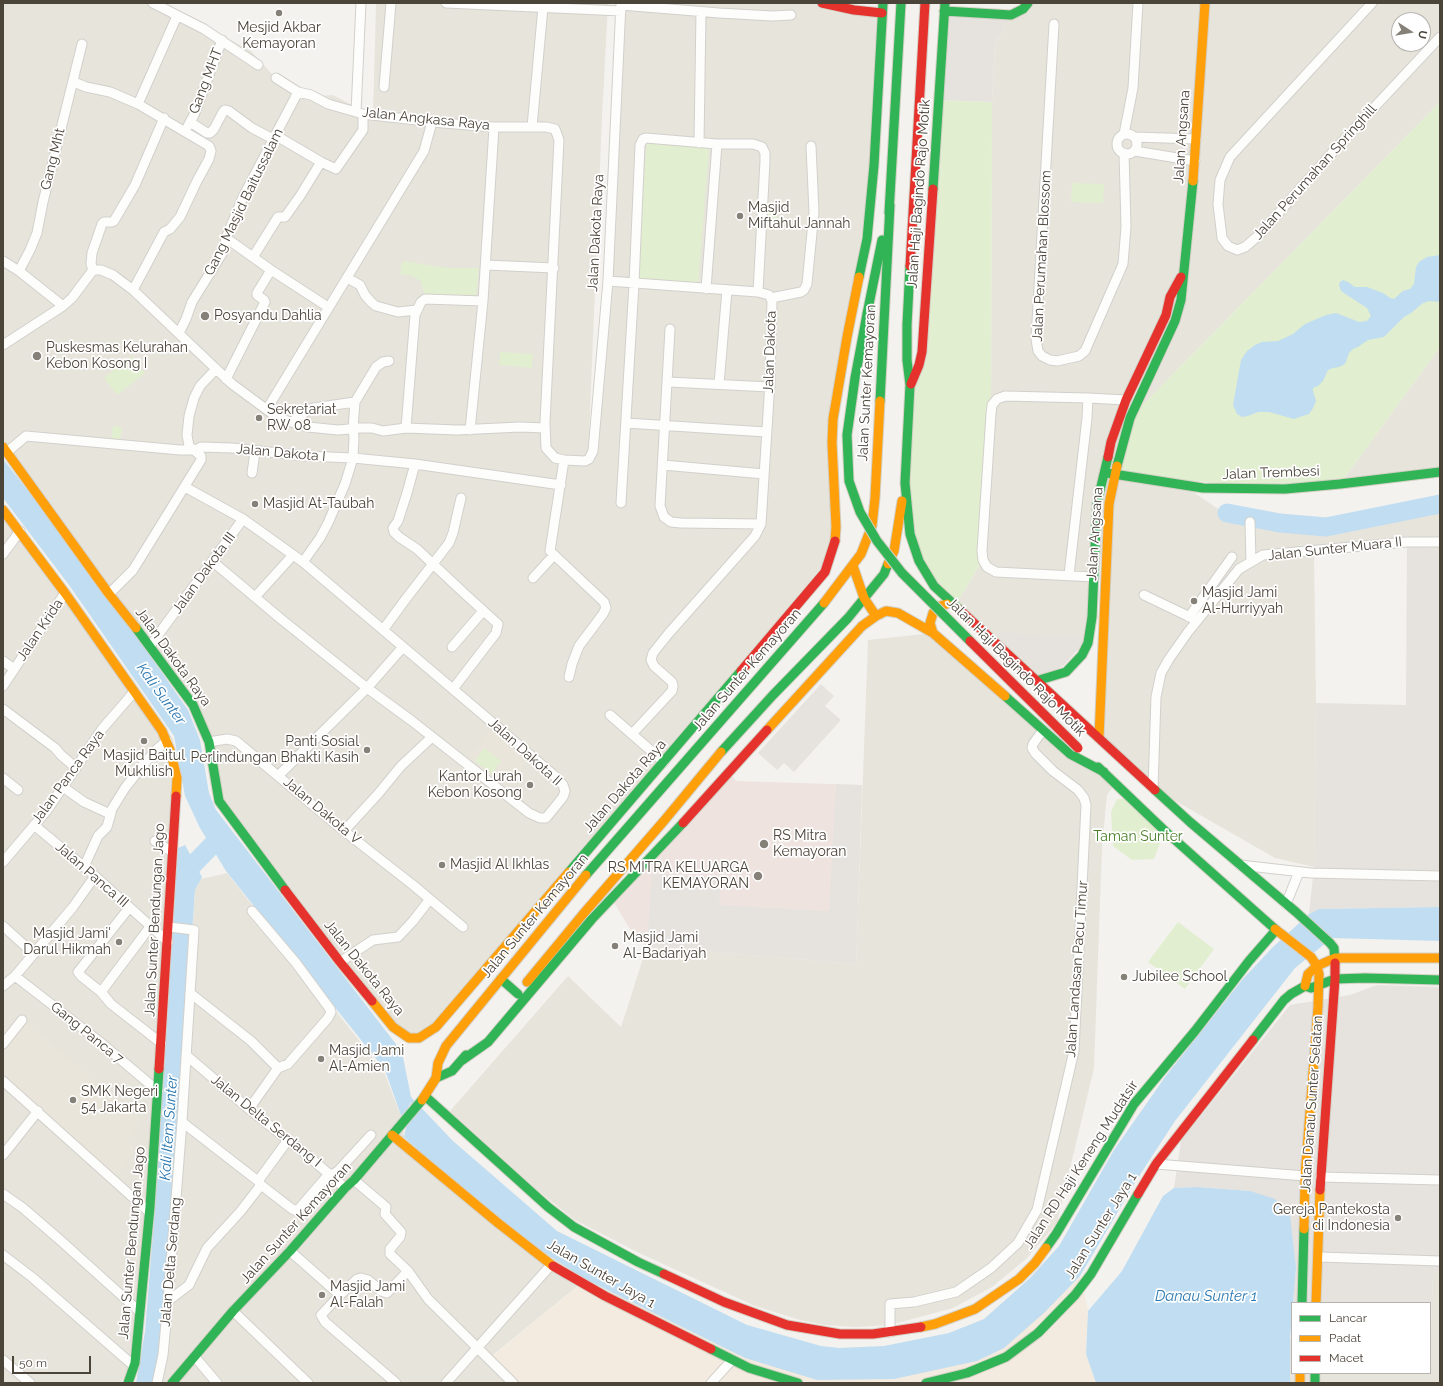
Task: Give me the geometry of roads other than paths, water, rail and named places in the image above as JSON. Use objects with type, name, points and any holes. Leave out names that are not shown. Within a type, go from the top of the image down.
[{"type":"street","name":"Gang Mht","points":[[153,3],[204,29],[258,65]]},
{"type":"street","name":"Jalan Angkasa Raya","points":[[361,3],[359,113],[432,122],[494,127],[546,127],[555,129],[560,140],[554,268]]},
{"type":"street","points":[[384,87],[391,3]]},
{"type":"street","points":[[446,3],[543,7],[621,6],[772,16],[790,14]]},
{"type":"street","points":[[822,3],[854,10],[883,8]]},
{"type":"street","name":"Jalan Haji Bagindo Rajo Motik","points":[[901,3],[890,205],[870,295],[847,435],[849,481],[860,512],[877,541],[902,573],[1078,748],[1164,831],[1280,933],[1310,956],[1317,966],[1319,984]]},
{"type":"street","name":"Jalan Haji Bagindo Rajo Motik","points":[[925,3],[908,325],[907,360],[910,385],[905,484],[910,534],[918,561],[934,586],[1153,788],[1239,865],[1296,912],[1330,943],[1334,948],[1335,979]]},
{"type":"street","points":[[944,7],[1010,15],[1023,9],[1028,3]]},
{"type":"street","points":[[1138,3],[1133,88],[1124,134],[1120,137],[1118,146],[1120,151],[1124,153],[1135,151],[1194,161]]},
{"type":"street","name":"Jalan Angsana","points":[[1099,738],[1108,504],[1130,418],[1176,318],[1181,300],[1196,139],[1205,3]]},
{"type":"street","name":"Jalan Perumahan Springhill","points":[[1372,3],[1230,157],[1220,180],[1218,204],[1222,238],[1228,246],[1237,250],[1245,247],[1259,236],[1339,145],[1440,37]]},
{"type":"street","name":"Jalan Dakota Raya","points":[[564,460],[589,459],[593,451],[608,281],[621,6]]},
{"type":"street","points":[[532,127],[543,7]]},
{"type":"street","name":"Jalan Haji Bagindo Rajo Motik","points":[[910,385],[919,365],[924,339],[944,7]]},
{"type":"street","name":"Jalan Haji Bagindo Rajo Motik","points":[[825,572],[832,551],[836,527],[832,443],[833,419],[846,337],[866,239],[874,165],[883,8]]},
{"type":"street","points":[[699,143],[700,12]]},
{"type":"street","points":[[138,104],[177,16]]},
{"type":"street","name":"Jalan Perumahan Blossom","points":[[1054,24],[1036,340],[1038,351],[1042,356],[1050,360],[1057,361],[1079,356],[1085,352],[1122,264],[1126,227],[1124,153]]},
{"type":"street","name":"Gang MHT","points":[[185,131],[190,122],[222,40]]},
{"type":"street","name":"Gang Mht","points":[[19,271],[37,232],[46,186],[65,110],[74,82],[82,44]]},
{"type":"street","points":[[274,137],[333,169],[336,169],[363,130],[359,113],[328,104],[311,95],[298,92],[276,78]]},
{"type":"street","name":"Gang MHT","points":[[74,82],[86,87],[110,92],[138,104],[208,144],[211,151],[209,159],[180,217],[170,229],[164,232],[133,290]]},
{"type":"street","name":"Gang Masjid Baitussalam","points":[[179,333],[192,302],[223,252],[226,238],[243,197],[298,92]]},
{"type":"street","name":"Gang MHT","points":[[190,122],[207,133],[210,132],[214,129],[225,110],[229,111],[252,128],[274,137]]},
{"type":"street","points":[[93,270],[91,264],[92,253],[102,224],[104,222],[114,221],[135,185],[164,118]]},
{"type":"street","points":[[267,409],[424,151],[432,122]]},
{"type":"street","points":[[470,430],[486,265],[494,127]]},
{"type":"street","points":[[1124,134],[1130,134],[1134,137],[1196,139]]},
{"type":"street","points":[[1134,137],[1137,143],[1135,151]]},
{"type":"street","points":[[621,503],[641,142],[646,138],[699,143],[759,145],[762,147],[765,153],[758,292]]},
{"type":"street","points":[[706,289],[717,144]]},
{"type":"street","points":[[771,298],[801,292],[807,284],[814,212],[810,146]]},
{"type":"street","points":[[254,257],[278,217],[285,217],[321,162]]},
{"type":"street","name":"Jalan Sunter Kemayoran","points":[[436,1078],[452,1071],[518,994],[584,913],[663,822],[715,758],[819,610],[861,554],[872,526],[875,498],[890,205]]},
{"type":"street","points":[[226,238],[328,308]]},
{"type":"street","name":"Jalan Haji Bagindo Rajo Motik","points":[[866,239],[870,295]]},
{"type":"street","points":[[3,261],[19,271],[63,306]]},
{"type":"street","points":[[486,265],[554,268],[545,428],[546,448],[555,458],[564,460],[561,486],[549,550],[575,573],[604,602],[605,606],[603,614],[579,646],[568,677]]},
{"type":"street","points":[[93,270],[101,270],[113,275],[133,290],[226,379],[278,418],[308,427],[338,430],[372,428],[383,431],[406,428],[470,430],[520,427],[545,428]]},
{"type":"street","points":[[3,345],[63,306],[72,298],[93,270]]},
{"type":"street","points":[[226,379],[265,302],[257,295],[257,293],[271,270]]},
{"type":"street","name":"Jalan Angsana","points":[[1036,680],[1056,676],[1066,672],[1086,649],[1090,636],[1097,503],[1104,472],[1126,400],[1166,315],[1170,297],[1183,273]]},
{"type":"street","points":[[347,278],[360,285],[365,295],[376,306],[398,312],[417,310]]},
{"type":"street","name":"Jalan Dakota","points":[[608,281],[758,292],[766,294],[771,298],[770,387],[761,524],[755,536],[653,653],[651,660],[654,666],[672,682],[672,691],[632,734]]},
{"type":"street","points":[[719,384],[727,290]]},
{"type":"street","points":[[406,428],[417,310],[425,299],[483,301]]},
{"type":"street","points":[[670,329],[660,506],[664,517],[671,522],[681,523],[761,524]]},
{"type":"street","points":[[303,562],[320,538],[345,484],[353,458],[355,402],[376,367],[383,362],[389,361]]},
{"type":"street","points":[[109,594],[133,570],[201,460],[201,456],[196,450],[189,446],[187,435],[189,416],[194,398],[200,386],[216,369]]},
{"type":"street","points":[[668,382],[770,387]]},
{"type":"street","points":[[1094,577],[996,572],[987,566],[983,560],[982,551],[992,405],[997,399],[1005,396],[1126,400]]},
{"type":"street","points":[[1069,575],[1088,398]]},
{"type":"street","points":[[292,422],[313,408],[355,402]]},
{"type":"street","points":[[626,423],[766,432]]},
{"type":"street","name":"Jalan Dakota I","points":[[5,450],[26,436],[196,450],[202,448],[232,448],[255,452],[353,458],[414,464],[561,486]]},
{"type":"street","name":"Jalan Dakota Raya","points":[[5,450],[109,594],[150,646],[193,705],[209,742],[219,801],[229,816],[340,962],[394,1027],[409,1038],[419,1038],[436,1027],[825,572]]},
{"type":"street","points":[[252,473],[255,452]]},
{"type":"street","points":[[414,464],[398,521],[393,528],[394,532],[417,549],[498,624],[498,629],[472,666],[453,689]]},
{"type":"street","points":[[663,465],[764,474]]},
{"type":"street","name":"Jalan Trembesi","points":[[1104,472],[1203,488],[1285,489],[1440,472]]},
{"type":"street","name":"Jalan Sunter Kemayoran","points":[[172,1383],[233,1311],[290,1251],[399,1128],[425,1096],[436,1078],[438,1063],[446,1046],[557,911],[704,740],[765,687],[819,648],[848,618],[884,574],[894,551],[905,484]]},
{"type":"street","name":"Jalan Dakota II","points":[[185,487],[244,519],[303,562],[557,778],[564,785],[565,791],[563,797],[546,818],[529,813],[367,688],[212,561]]},
{"type":"street","points":[[383,630],[404,600],[449,543],[453,533],[461,498]]},
{"type":"street","name":"Jalan Sunter Bendungan Jago","points":[[3,510],[20,530],[152,716],[167,741],[177,778],[172,852],[170,927],[150,1210],[134,1366],[128,1383]]},
{"type":"street","name":"Jalan Dakota III","points":[[150,646],[244,519]]},
{"type":"street","points":[[1250,522],[1251,561]]},
{"type":"street","points":[[3,554],[20,530]]},
{"type":"street","name":"Jalan Sunter Muara II","points":[[1153,788],[1156,696],[1161,673],[1193,619],[1235,574],[1251,561],[1263,555],[1407,542],[1440,542]]},
{"type":"street","points":[[255,597],[293,554]]},
{"type":"street","points":[[533,578],[554,555]]},
{"type":"street","points":[[1144,595],[1193,619],[1232,556]]},
{"type":"street","points":[[853,566],[864,598],[876,616]]},
{"type":"street","name":"Jalan Krida","points":[[3,686],[65,593]]},
{"type":"street","points":[[933,633],[930,623],[933,613],[940,606],[945,604],[955,605]]},
{"type":"street","points":[[452,646],[483,611]]},
{"type":"street","points":[[460,1061],[488,1042],[592,919],[862,626],[886,611],[898,613],[933,633],[1070,754],[1104,772]]},
{"type":"street","points":[[279,774],[367,688],[403,647]]},
{"type":"street","points":[[819,648],[841,649]]},
{"type":"street","points":[[3,661],[14,669]]},
{"type":"street","name":"Jalan Panca Raya","points":[[3,862],[48,809],[102,729],[134,692]]},
{"type":"street","points":[[3,709],[56,748],[61,755],[76,768]]},
{"type":"street","points":[[610,715],[664,762]]},
{"type":"street","points":[[692,729],[704,740]]},
{"type":"street","name":"Jalan Landasan Pacu Timur","points":[[890,1332],[890,1304],[914,1302],[956,1292],[991,1268],[1018,1243],[1038,1210],[1074,1051],[1086,805],[1084,798],[1078,790],[1053,771],[1032,748],[1033,744],[1043,730]]},
{"type":"street","points":[[344,831],[401,766],[432,737]]},
{"type":"street","name":"Jalan Dakota V","points":[[209,742],[227,739],[236,741],[279,774],[344,831],[463,927]]},
{"type":"street","points":[[84,867],[98,836],[107,827],[110,814],[122,793],[143,765],[157,749],[167,741]]},
{"type":"street","points":[[715,758],[719,782]]},
{"type":"street","points":[[3,778],[18,790]]},
{"type":"street","points":[[63,787],[84,802],[110,814]]},
{"type":"street","name":"Jalan Panca III","points":[[34,825],[95,876],[168,942]]},
{"type":"street","points":[[156,841],[172,852]]},
{"type":"street","points":[[1239,865],[1311,873],[1440,876]]},
{"type":"street","points":[[1286,904],[1299,872]]},
{"type":"street","points":[[3,986],[16,976],[73,907],[95,876]]},
{"type":"street","points":[[557,911],[560,882]]},
{"type":"street","points":[[340,962],[372,940],[398,937],[430,899]]},
{"type":"street","points":[[129,908],[78,972],[101,992],[111,1004],[161,1043]]},
{"type":"street","points":[[250,1109],[278,1068],[288,1064],[330,1014],[330,1010],[296,963],[252,911]]},
{"type":"street","points":[[584,913],[592,919]]},
{"type":"street","points":[[3,926],[34,954]]},
{"type":"street","points":[[101,992],[150,927]]},
{"type":"street","name":"Jalan Delta Serdang","points":[[157,1383],[164,1355],[182,1122],[193,929],[170,927]]},
{"type":"street","name":"Jalan RD Haji Keneng Mudatsir","points":[[425,1096],[553,1211],[574,1227],[638,1262],[724,1302],[787,1325],[840,1334],[873,1334],[935,1324],[975,1309],[1019,1279],[1035,1264],[1056,1234],[1134,1104],[1249,961],[1280,933]]},
{"type":"street","points":[[1317,966],[1335,958],[1346,957],[1440,958]]},
{"type":"street","name":"Jalan Sunter Jaya 1","points":[[926,1383],[967,1373],[1006,1357],[1038,1333],[1074,1295],[1091,1274],[1156,1164],[1284,1000],[1305,986],[1308,974],[1317,966]]},
{"type":"street","name":"Gang Panca 7","points":[[16,976],[100,1042],[158,1091]]},
{"type":"street","name":"Jalan Sunter Jaya 1","points":[[1305,986],[1311,988],[1335,979],[1365,978],[1440,980]]},
{"type":"street","points":[[501,979],[518,994]]},
{"type":"street","name":"Jalan Danau Sunter Selatan","points":[[1316,1302],[1319,1257],[1320,1177],[1335,979]]},
{"type":"street","name":"Jalan Danau Sunter Selatan","points":[[1302,1302],[1305,1176],[1319,984]]},
{"type":"street","points":[[190,993],[251,1041],[278,1068]]},
{"type":"street","points":[[3,1044],[22,1020]]},
{"type":"street","name":"Jalan Delta Serdang I","points":[[186,1055],[346,1188]]},
{"type":"street","points":[[3,1081],[150,1210]]},
{"type":"street","points":[[3,1155],[38,1111]]},
{"type":"street","points":[[182,1122],[295,1211],[297,1211],[329,1174],[333,1174],[338,1170],[371,1135]]},
{"type":"street","name":"Jalan Sunter Jaya 1","points":[[392,1135],[551,1265],[605,1296],[732,1360],[749,1368],[798,1383]]},
{"type":"street","points":[[168,1301],[189,1286],[208,1248],[240,1212],[288,1140]]},
{"type":"street","points":[[1156,1164],[1305,1176]]},
{"type":"street","points":[[1320,1177],[1440,1180]]},
{"type":"street","points":[[354,1180],[386,1207],[386,1214],[401,1232],[400,1237],[390,1251],[390,1254],[408,1271],[428,1299],[513,1383]]},
{"type":"street","points":[[3,1194],[23,1208],[55,1235],[140,1312]]},
{"type":"street","points":[[290,1251],[340,1295]]},
{"type":"street","points":[[3,1255],[134,1366]]},
{"type":"street","points":[[1319,1257],[1440,1261]]},
{"type":"street","points":[[446,1383],[551,1265]]},
{"type":"street","points":[[396,1383],[322,1318],[322,1314],[357,1279],[361,1278],[368,1280],[381,1291],[387,1293],[408,1271]]},
{"type":"street","points":[[233,1311],[308,1383]]},
{"type":"street","points":[[195,1357],[217,1383]]},
{"type":"street","points":[[3,1360],[30,1383]]},
{"type":"street","points":[[711,1383],[732,1360]]},
{"type":"water","points":[[1440,255],[1440,302],[1429,301],[1423,303],[1404,317],[1384,337],[1368,340],[1349,353],[1345,364],[1328,370],[1323,381],[1318,386],[1313,388],[1316,401],[1309,414],[1294,419],[1269,412],[1258,412],[1242,417],[1237,414],[1233,405],[1241,360],[1247,351],[1262,342],[1278,341],[1293,334],[1305,324],[1326,315],[1336,313],[1359,322],[1367,321],[1371,316],[1367,308],[1341,291],[1339,285],[1340,282],[1343,280],[1355,287],[1367,287],[1394,299],[1403,291],[1410,289],[1414,284],[1416,267],[1419,262],[1427,257]]},
{"type":"water","name":"Kali Sunter","points":[[3,459],[88,567],[188,710],[200,740],[209,793],[216,810],[402,1052],[411,1097],[453,1141],[557,1231],[747,1325],[821,1346],[839,1348],[884,1346],[949,1333],[984,1319],[1030,1278],[1059,1246],[1114,1150],[1165,1077],[1242,980],[1272,948],[1309,914],[1319,909],[1440,907],[1440,941],[1332,938],[1295,968],[1175,1121],[1136,1181],[1080,1276],[1045,1312],[1004,1348],[977,1361],[894,1379],[817,1380],[745,1358],[585,1279],[497,1221],[404,1137],[411,1101],[403,1121],[385,1070],[226,871],[200,828],[185,796],[174,736],[69,585],[3,498]]},
{"type":"water","name":"Kali Item Sunter","points":[[185,845],[202,877],[195,890],[166,1308],[154,1383],[136,1383],[145,1332],[155,1208],[178,848]]},
{"type":"water","name":"Danau Sunter 1","points":[[1197,1187],[1250,1191],[1275,1199],[1290,1216],[1296,1268],[1293,1302],[1291,1302],[1290,1383],[1096,1383],[1086,1354],[1088,1311],[1122,1271],[1163,1196],[1174,1188]]},
{"type":"waterway","points":[[1227,513],[1280,523],[1326,527],[1440,504]]},
{"type":"waterway","points":[[185,885],[185,873],[220,837]]},
{"type":"place","name":"Mesjid Akbar Kemayoran","points":[[279,13]]},
{"type":"place","name":"Masjid Miftahul Jannah","points":[[740,216]]},
{"type":"place","name":"Posyandu Dahlia","points":[[205,316]]},
{"type":"place","name":"Puskesmas Kelurahan Kebon Kosong I","points":[[37,356]]},
{"type":"place","name":"Sekretariat RW 08","points":[[259,418]]},
{"type":"place","name":"Masjid At-Taubah","points":[[255,504]]},
{"type":"place","name":"Masjid Jami Al-Hurriyyah","points":[[1194,601]]},
{"type":"place","name":"Masjid Baitul Mukhlish","points":[[144,741]]},
{"type":"place","name":"Panti Sosial Perlindungan Bhakti Kasih","points":[[367,750]]},
{"type":"place","name":"Kantor Lurah Kebon Kosong","points":[[530,785]]},
{"type":"place","name":"RS Mitra Kemayoran","points":[[764,844]]},
{"type":"place","name":"Masjid Al Ikhlas","points":[[442,865]]},
{"type":"place","name":"RS MITRA KELUARGA KEMAYORAN","points":[[758,876]]},
{"type":"place","name":"Masjid Jami' Darul Hikmah","points":[[119,942]]},
{"type":"place","name":"Masjid Jami Al-Badariyah","points":[[615,946]]},
{"type":"place","name":"Jubilee School","points":[[1124,977]]},
{"type":"place","name":"Masjid Jami Al-Amien","points":[[321,1059]]},
{"type":"place","name":"SMK Negeri 54 Jakarta","points":[[73,1100]]},
{"type":"place","name":"Gereja Pantekosta di Indonesia","points":[[1398,1218]]},
{"type":"place","name":"Masjid Jami Al-Falah","points":[[322,1295]]},
{"type":"park label","name":"Taman Sunter","points":[[1138,837]]}]
